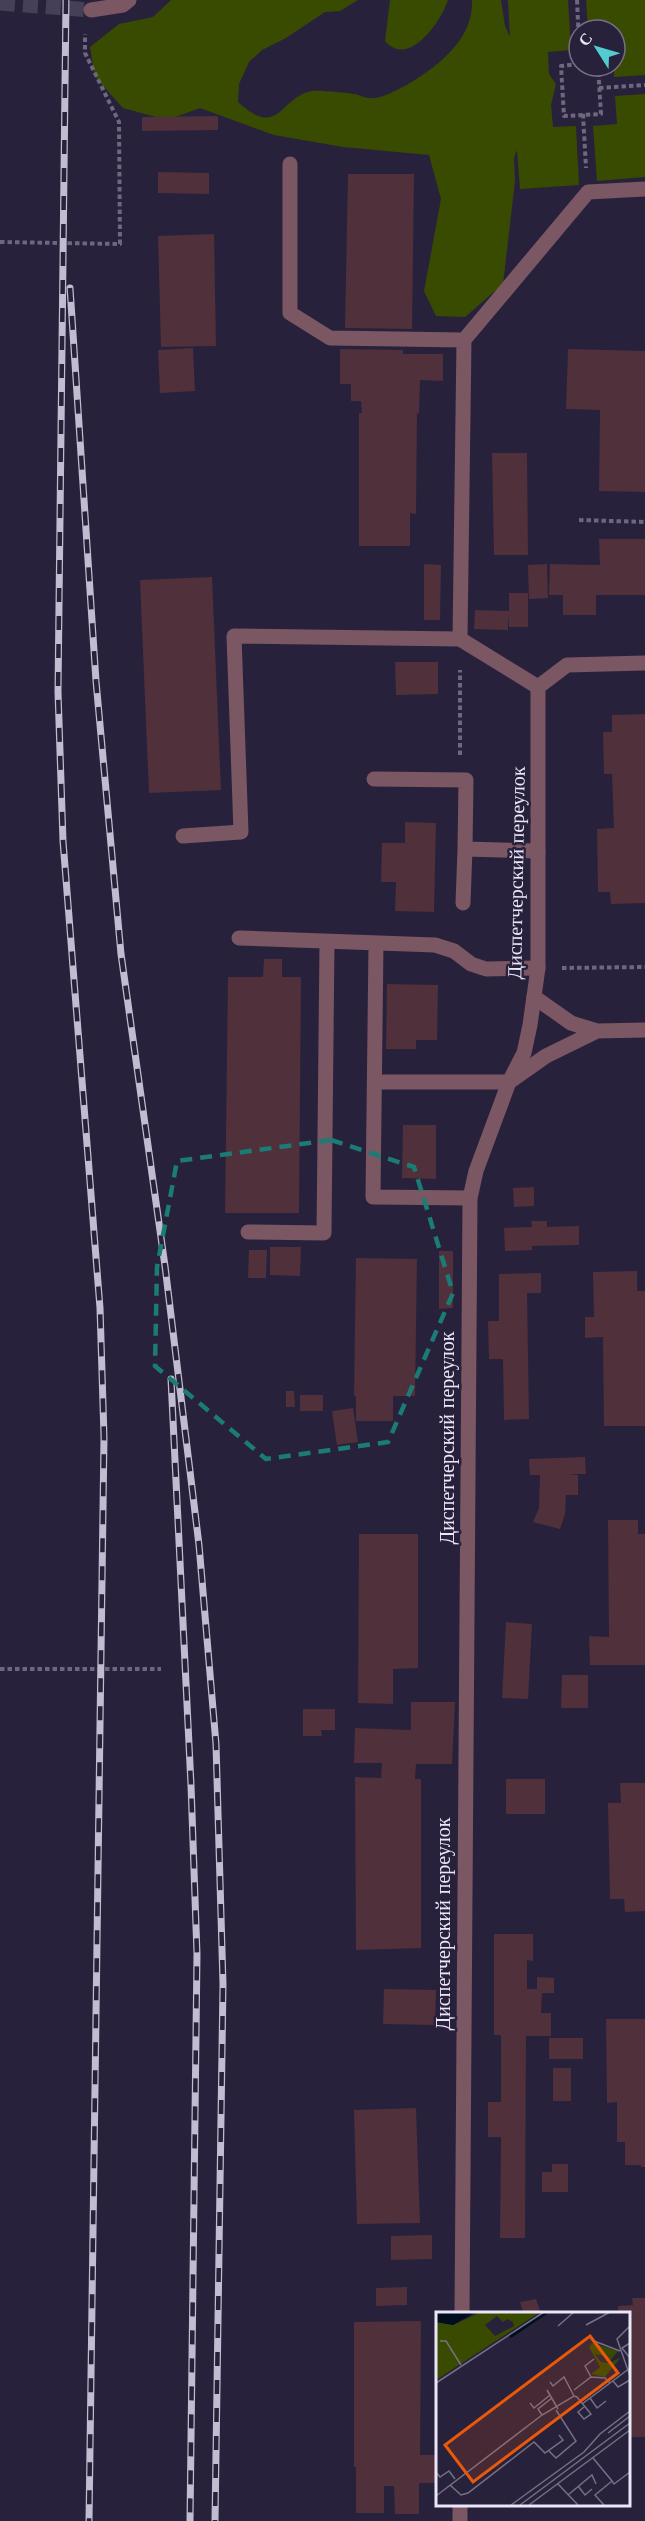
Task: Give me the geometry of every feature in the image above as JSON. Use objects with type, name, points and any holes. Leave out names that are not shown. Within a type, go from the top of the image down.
[{"type":"street","points":[[91,10],[123,4],[129,0]]},
{"type":"street","points":[[290,164],[290,313],[330,338],[464,340]]},
{"type":"street","points":[[460,639],[464,340],[588,192],[645,189]]},
{"type":"street","points":[[183,836],[241,832],[234,636],[460,639],[538,687],[567,665],[645,663]]},
{"type":"street","name":"Диспетчерский переулок","points":[[462,2312],[470,1198],[476,1171],[509,1082],[524,1053],[538,968],[538,687]]},
{"type":"street","points":[[374,779],[466,780],[463,903]]},
{"type":"street","points":[[465,849],[538,851]]},
{"type":"street","points":[[240,938],[435,945],[454,951],[471,964],[486,969],[538,968]]},
{"type":"street","points":[[248,1232],[324,1233],[327,942]]},
{"type":"street","points":[[376,944],[373,1197],[470,1198]]},
{"type":"street","points":[[534,997],[571,1023],[597,1031],[645,1030]]},
{"type":"street","points":[[375,1082],[509,1082],[546,1056],[597,1031]]},
{"type":"path","points":[[576,0],[577,18]]},
{"type":"path","points":[[0,242],[120,244],[119,122],[85,53]]},
{"type":"path","points":[[567,65],[561,66],[564,116],[601,114],[599,78]]},
{"type":"path","points":[[599,88],[645,85]]},
{"type":"path","points":[[583,114],[588,192]]},
{"type":"path","points":[[579,520],[645,522]]},
{"type":"path","points":[[459,780],[460,639]]},
{"type":"path","points":[[538,968],[645,967]]},
{"type":"path","points":[[0,1669],[161,1669]]},
{"type":"highlighted area","points":[[331,1140],[414,1167],[453,1293],[388,1442],[266,1459],[155,1366],[157,1267],[177,1161]]},
{"type":"green space","points":[[171,0],[358,0],[340,11],[325,12],[286,38],[262,50],[249,62],[239,84],[238,102],[252,113],[271,117],[301,95],[312,91],[349,93],[373,98],[387,95],[405,86],[429,71],[460,40],[467,28],[472,0],[501,0],[505,26],[510,37],[508,0],[568,0],[567,50],[548,52],[549,74],[556,84],[551,105],[553,127],[576,126],[579,185],[520,189],[517,150],[514,158],[515,181],[503,284],[465,317],[436,316],[424,291],[441,199],[429,155],[343,147],[274,135],[200,108],[167,120],[123,108],[95,77],[90,47],[119,24],[153,17]]},
{"type":"green space","points":[[390,0],[448,0],[439,19],[423,39],[414,46],[404,49],[394,48],[385,41]]},
{"type":"green space","points":[[586,0],[645,0],[645,75],[627,76],[627,18],[587,18]]},
{"type":"green space","points":[[645,94],[645,177],[597,181],[593,126],[617,124],[615,96]]},
{"type":"building","points":[[218,116],[218,130],[142,131],[142,117]]},
{"type":"building","points":[[158,172],[209,173],[209,194],[158,193]]},
{"type":"building","points":[[348,174],[414,174],[412,329],[345,328]]},
{"type":"building","points":[[214,234],[216,346],[161,347],[158,236]]},
{"type":"building","points":[[193,348],[195,391],[160,393],[158,350]]},
{"type":"building","points":[[340,349],[403,350],[403,354],[443,354],[443,381],[420,380],[419,414],[417,413],[416,514],[410,513],[410,546],[359,546],[359,413],[362,413],[361,401],[351,401],[351,384],[340,384]]},
{"type":"building","points":[[568,349],[645,351],[645,492],[599,491],[600,410],[566,409]]},
{"type":"building","points":[[492,453],[527,453],[528,555],[494,555]]},
{"type":"building","points":[[599,539],[645,539],[645,595],[596,595],[596,615],[563,615],[563,595],[549,595],[550,564],[600,565]]},
{"type":"building","points":[[424,564],[441,565],[440,620],[424,620]]},
{"type":"building","points":[[547,564],[548,598],[529,599],[528,565]]},
{"type":"building","points":[[212,577],[221,790],[149,793],[140,580]]},
{"type":"building","points":[[509,593],[528,593],[528,627],[509,627],[508,615],[508,630],[474,629],[475,610],[509,611]]},
{"type":"building","points":[[395,662],[438,662],[438,694],[396,695]]},
{"type":"building","points":[[645,714],[645,903],[611,904],[610,892],[598,892],[597,829],[614,828],[612,774],[604,774],[603,732],[612,732],[612,715]]},
{"type":"building","points":[[405,822],[436,823],[434,912],[395,911],[396,882],[381,882],[382,843],[405,843]]},
{"type":"building","points":[[264,959],[282,959],[282,977],[301,977],[299,1213],[225,1213],[228,977],[263,977]]},
{"type":"building","points":[[387,984],[438,985],[437,1040],[416,1040],[416,1049],[386,1049]]},
{"type":"building","points":[[403,1125],[436,1125],[436,1179],[402,1178]]},
{"type":"building","points":[[534,1187],[534,1206],[514,1207],[513,1188]]},
{"type":"building","points":[[531,1221],[547,1221],[547,1227],[579,1226],[579,1245],[532,1246],[532,1250],[505,1251],[504,1228],[532,1227]]},
{"type":"building","points":[[270,1247],[301,1247],[300,1276],[270,1275]]},
{"type":"building","points":[[249,1250],[267,1250],[266,1278],[248,1278]]},
{"type":"building","points":[[439,1251],[453,1251],[453,1308],[439,1309]]},
{"type":"building","points":[[356,1258],[417,1259],[415,1396],[393,1396],[393,1421],[356,1421],[356,1396],[354,1396]]},
{"type":"building","points":[[637,1271],[637,1291],[645,1291],[645,1426],[604,1426],[603,1337],[585,1338],[585,1317],[594,1317],[593,1272]]},
{"type":"building","points":[[541,1273],[541,1293],[527,1293],[529,1419],[504,1420],[503,1359],[489,1359],[488,1321],[499,1321],[499,1274]]},
{"type":"building","points":[[286,1391],[294,1391],[295,1407],[286,1407]]},
{"type":"building","points":[[300,1395],[323,1395],[323,1411],[300,1411]]},
{"type":"building","points":[[353,1408],[358,1442],[337,1445],[332,1411]]},
{"type":"building","points":[[585,1457],[586,1474],[567,1474],[578,1475],[578,1495],[566,1495],[565,1514],[560,1529],[533,1522],[539,1508],[540,1475],[530,1475],[529,1459]]},
{"type":"building","points":[[608,1520],[638,1520],[638,1534],[645,1534],[645,1665],[590,1665],[589,1636],[609,1637]]},
{"type":"building","points":[[359,1534],[418,1534],[418,1668],[393,1669],[393,1704],[358,1703]]},
{"type":"building","points":[[506,1622],[532,1624],[528,1699],[502,1698]]},
{"type":"building","points":[[562,1675],[588,1675],[588,1708],[561,1708]]},
{"type":"building","points":[[411,1702],[455,1702],[452,1764],[416,1764],[415,1779],[421,1779],[421,1948],[356,1950],[355,1777],[381,1778],[382,1763],[354,1763],[355,1728],[411,1730]]},
{"type":"building","points":[[303,1709],[335,1709],[335,1730],[321,1730],[322,1736],[303,1736]]},
{"type":"building","points":[[506,1779],[545,1779],[545,1814],[506,1814]]},
{"type":"building","points":[[620,1783],[645,1783],[645,1911],[625,1912],[624,1899],[610,1899],[608,1803],[621,1803]]},
{"type":"building","points":[[494,1934],[533,1934],[533,1961],[527,1960],[527,1989],[537,1989],[537,1977],[554,1978],[554,1993],[542,1993],[541,2013],[551,2013],[551,2036],[526,2036],[525,2238],[500,2238],[501,2137],[488,2137],[488,2102],[501,2102],[501,2035],[494,2035]]},
{"type":"building","points":[[384,1989],[436,1990],[435,2025],[383,2024]]},
{"type":"building","points":[[606,2019],[645,2019],[645,2167],[625,2165],[625,2142],[617,2142],[617,2102],[607,2103]]},
{"type":"building","points":[[549,2038],[583,2038],[583,2059],[549,2059]]},
{"type":"building","points":[[553,2068],[571,2068],[571,2101],[553,2101]]},
{"type":"building","points":[[416,2108],[420,2223],[357,2224],[354,2110]]},
{"type":"building","points":[[552,2164],[568,2164],[568,2192],[542,2192],[542,2172],[552,2172]]},
{"type":"building","points":[[432,2235],[432,2259],[391,2260],[391,2236]]},
{"type":"building","points":[[407,2287],[407,2305],[376,2306],[376,2288]]},
{"type":"building","points":[[632,2298],[645,2298],[645,2437],[630,2437],[630,2312],[618,2312],[618,2306],[633,2305]]},
{"type":"building","points":[[536,2299],[540,2312],[523,2312],[520,2302]]},
{"type":"building","points":[[421,2321],[420,2455],[436,2455],[436,2483],[419,2483],[419,2514],[395,2514],[394,2486],[384,2486],[384,2513],[356,2513],[354,2322]]},
{"type":"tunnel","points":[[0,3],[91,10]]},
{"type":"railway","points":[[66,0],[58,692],[63,841],[100,1308],[104,1437],[89,2521]]},
{"type":"railway","points":[[70,288],[96,681],[121,954],[165,1266],[199,1545],[216,1744],[223,1984],[215,2521]]},
{"type":"railway","points":[[171,1379],[197,1954],[190,2521]]}]
